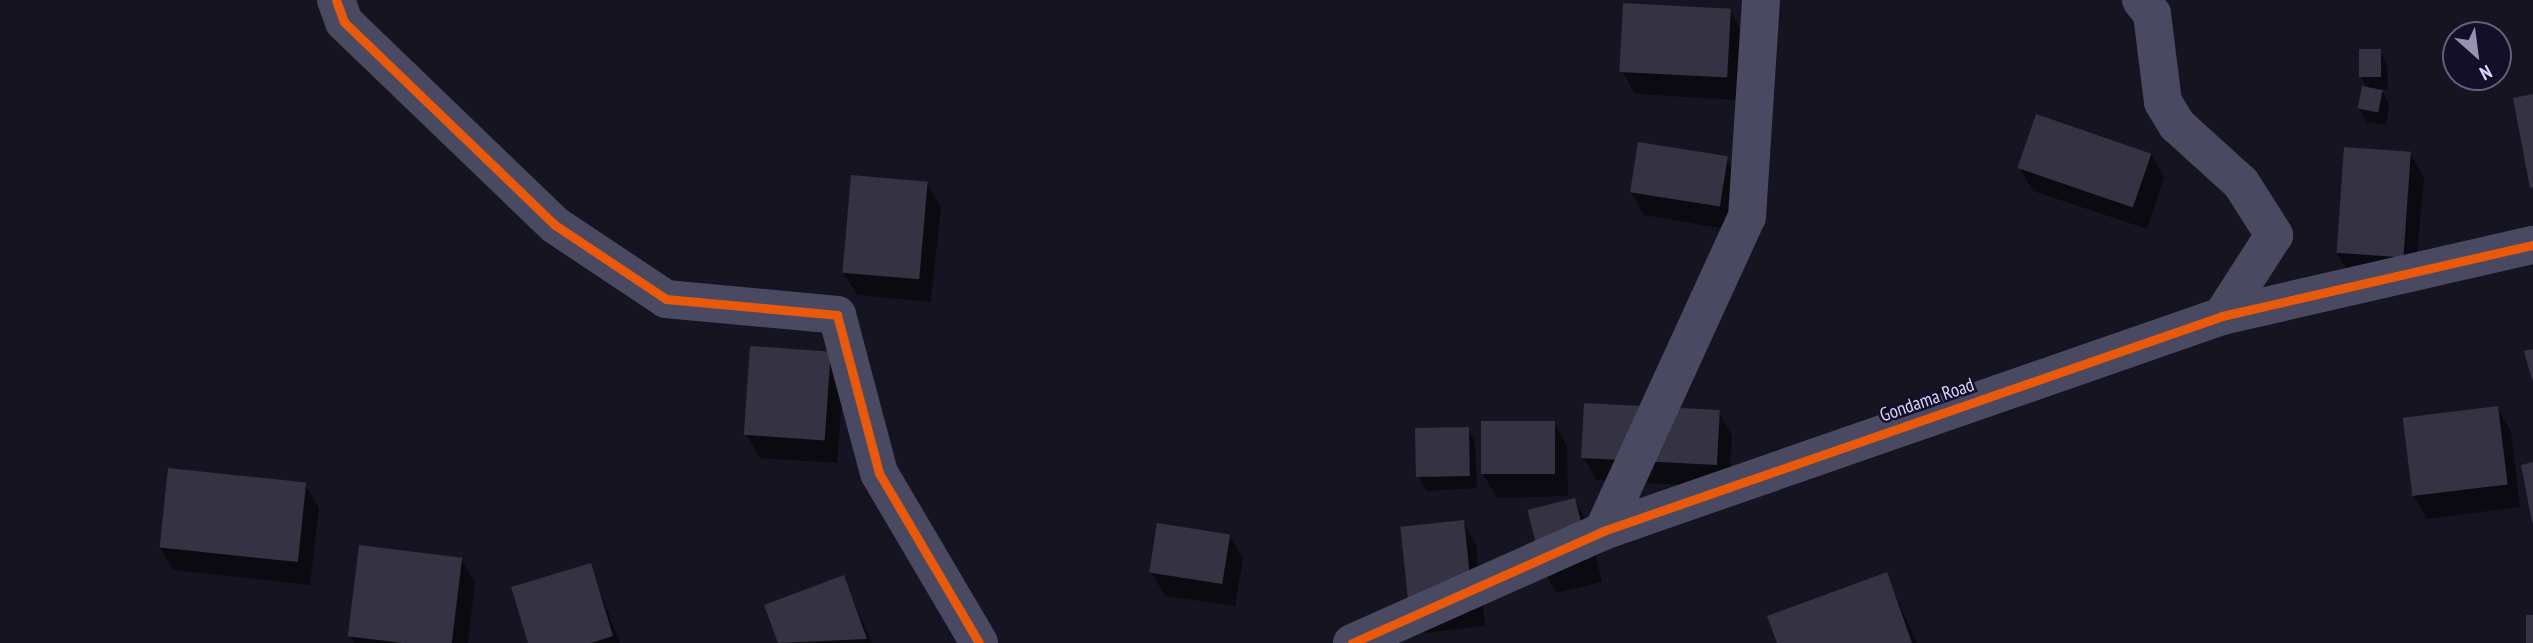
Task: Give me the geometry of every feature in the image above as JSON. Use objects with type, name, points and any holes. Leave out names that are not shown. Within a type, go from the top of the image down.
[{"type":"street","points":[[336,0],[344,22],[555,225],[666,299],[837,315],[879,473],[979,643]]},
{"type":"street","points":[[1603,531],[1748,217],[1761,0]]},
{"type":"street","points":[[2141,0],[2151,13],[2163,102],[2177,125],[2241,183],[2274,235],[2222,316]]},
{"type":"street","name":"Gondama Road","points":[[1352,643],[1603,531],[2222,316],[2533,245]]},
{"type":"building","points":[[1623,3],[1731,9],[1727,78],[1619,72]]},
{"type":"building","points":[[2359,49],[2381,49],[2381,77],[2359,77]]},
{"type":"building","points":[[2362,86],[2383,90],[2378,113],[2358,109]]},
{"type":"building","points":[[2533,94],[2533,187],[2530,188],[2513,98]]},
{"type":"building","points":[[2036,114],[2151,154],[2133,208],[2017,168]]},
{"type":"building","points":[[1638,142],[1728,156],[1720,207],[1630,192]]},
{"type":"building","points":[[2344,147],[2411,152],[2403,257],[2337,253]]},
{"type":"building","points":[[851,175],[928,182],[919,279],[842,273]]},
{"type":"building","points":[[750,346],[831,352],[825,440],[744,435]]},
{"type":"building","points":[[2533,349],[2533,379],[2532,380],[2524,351]]},
{"type":"building","points":[[1584,403],[1720,410],[1717,465],[1581,458]]},
{"type":"building","points":[[2498,406],[2508,484],[2412,496],[2403,418]]},
{"type":"building","points":[[1481,421],[1555,421],[1555,474],[1481,474]]},
{"type":"building","points":[[1469,427],[1470,476],[1416,477],[1415,428]]},
{"type":"building","points":[[2533,462],[2533,522],[2532,522],[2521,465]]},
{"type":"building","points":[[168,468],[306,483],[298,562],[160,548]]},
{"type":"building","points":[[1575,498],[1590,558],[1542,570],[1527,510]]},
{"type":"building","points":[[1464,520],[1473,603],[1409,609],[1400,527]]},
{"type":"building","points":[[1157,523],[1230,535],[1222,584],[1149,572]]},
{"type":"building","points":[[359,545],[462,558],[452,643],[402,643],[348,636]]},
{"type":"building","points":[[591,563],[613,636],[591,643],[528,643],[511,587]]},
{"type":"building","points":[[1887,572],[1912,643],[1777,643],[1767,616]]},
{"type":"building","points":[[844,575],[867,639],[778,643],[764,605]]},
{"type":"building","points":[[2526,615],[2533,615],[2533,643],[2526,643]]},
{"type":"cycle path","points":[[336,0],[344,22],[555,225],[666,299],[837,315],[879,473],[979,643]]},
{"type":"cycle path","points":[[1352,643],[1603,531],[2222,316],[2533,245]]}]
